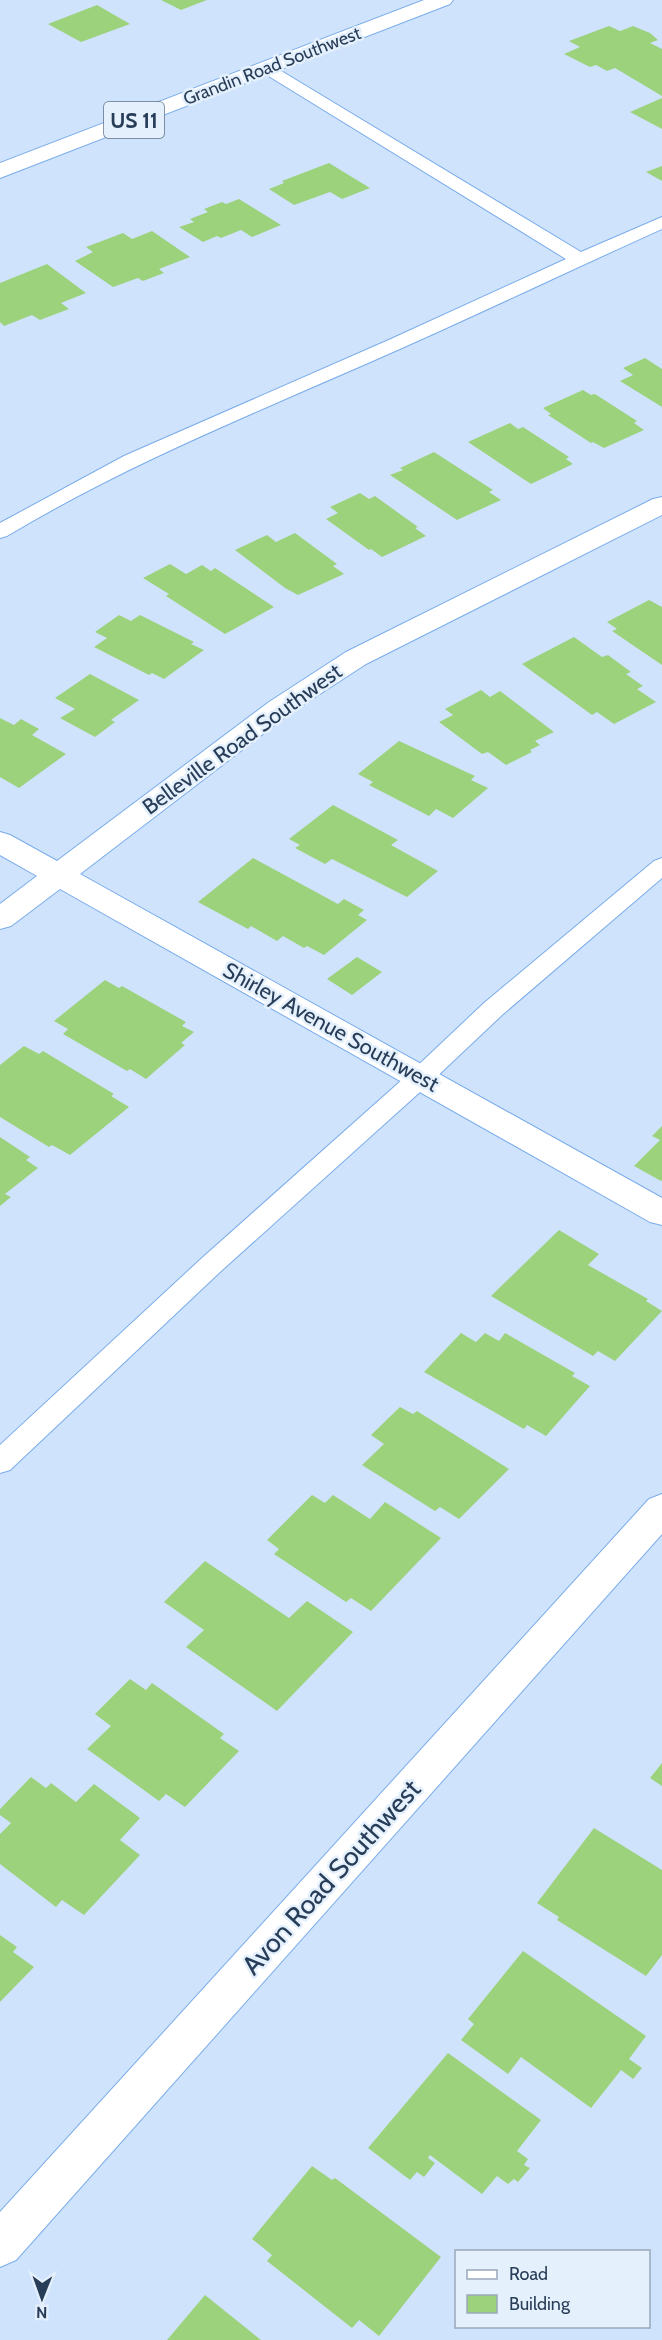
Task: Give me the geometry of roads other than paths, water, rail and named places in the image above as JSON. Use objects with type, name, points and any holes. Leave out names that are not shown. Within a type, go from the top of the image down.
[{"type":"street","name":"Grandin Road Southwest","points":[[0,171],[443,0]]},
{"type":"street","name":"Belleville Road Southwest","points":[[0,919],[279,708],[356,658],[662,505]]},
{"type":"street","name":"Shirley Avenue Southwest","points":[[0,842],[662,1213]]},
{"type":"street","name":"Avon Road Southwest","points":[[0,2245],[662,1509]]},
{"type":"lane","points":[[268,68],[579,259]]},
{"type":"lane","points":[[0,532],[96,478],[237,412],[363,358],[662,222]]},
{"type":"lane","points":[[0,1462],[493,1009],[662,866]]}]
